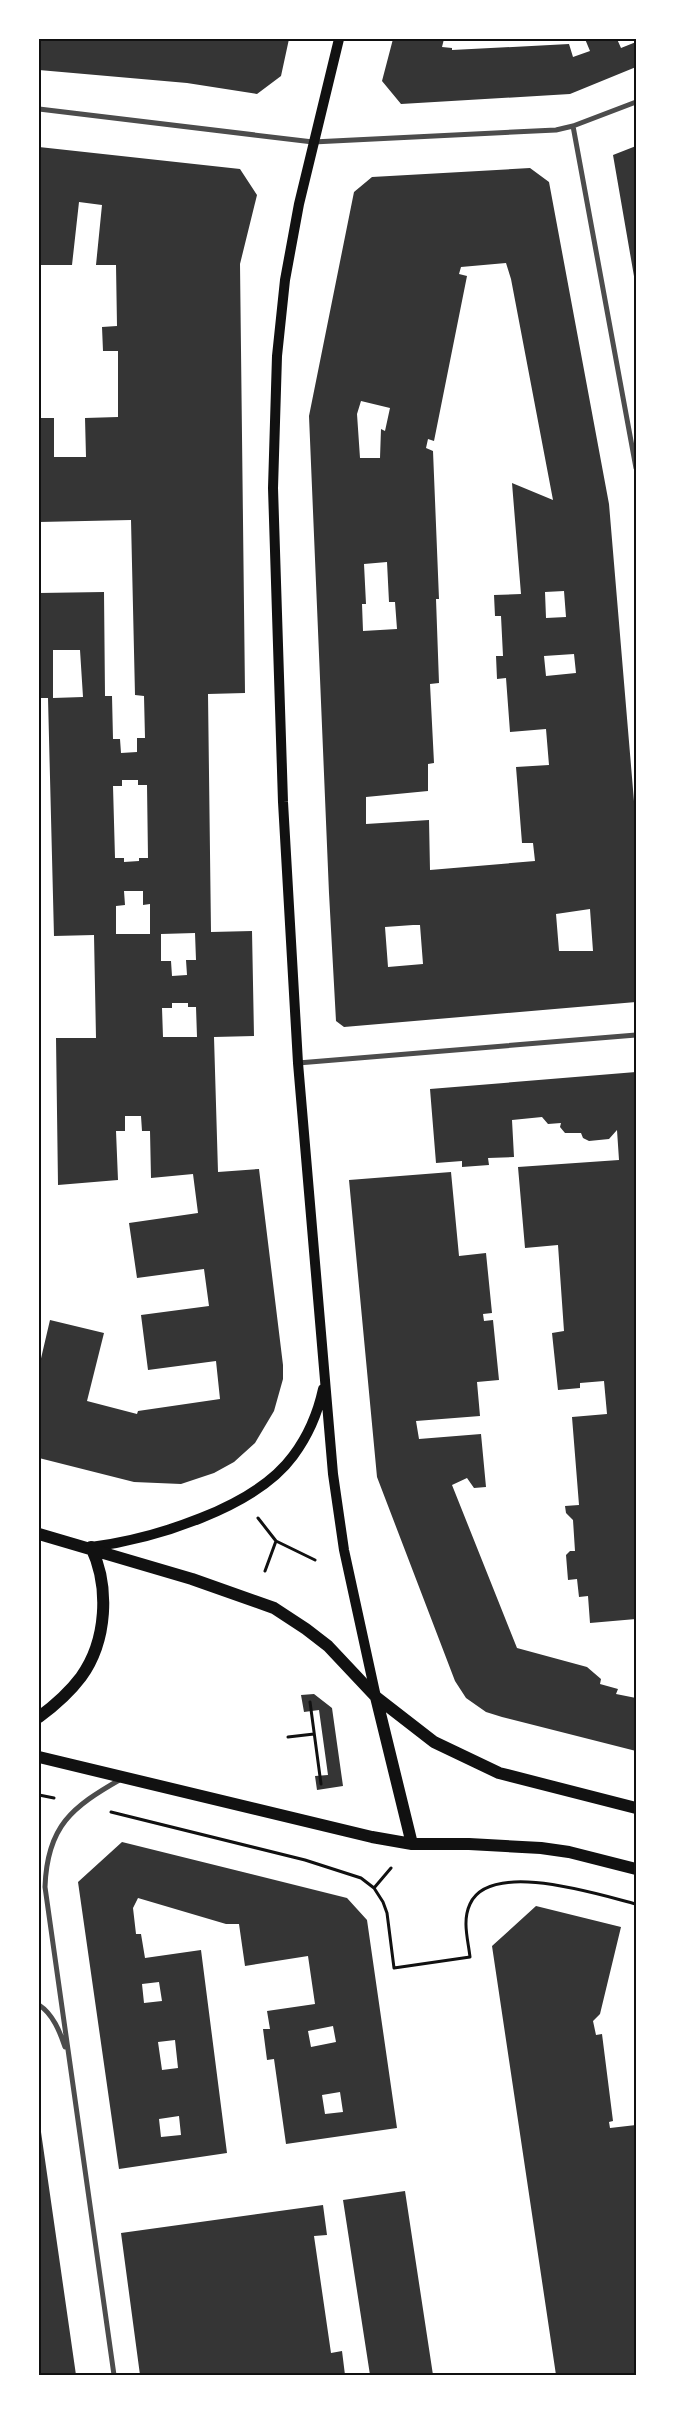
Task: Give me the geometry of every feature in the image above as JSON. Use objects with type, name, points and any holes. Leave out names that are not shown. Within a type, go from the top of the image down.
[{"type":"main road","points":[[339,39],[292,241],[280,324],[272,488],[283,802],[298,1063],[333,1474],[344,1550],[376,1697],[412,1844]]},
{"type":"main road","points":[[91,1547],[142,1539],[171,1530],[199,1519],[250,1493],[273,1476],[292,1457],[314,1416],[325,1381]]},
{"type":"main road","points":[[39,1534],[91,1547],[192,1579],[274,1608],[328,1646],[376,1697],[434,1742],[499,1773],[636,1808]]},
{"type":"main road","points":[[39,1718],[54,1706],[80,1677],[97,1644],[103,1601],[100,1570],[91,1547]]},
{"type":"main road","points":[[39,1757],[300,1821],[412,1844],[526,1846],[569,1852],[636,1869]]},
{"type":"street","points":[[39,108],[314,142],[540,132],[573,126],[636,102]]},
{"type":"street","points":[[573,126],[636,468]]},
{"type":"street","points":[[298,1063],[636,1035]]},
{"type":"street","points":[[114,2375],[45,1887],[46,1870],[56,1834],[64,1820],[80,1804],[123,1777]]},
{"type":"street","points":[[39,2005],[45,2009],[59,2030],[68,2056]]},
{"type":"path","points":[[254,1514],[276,1541],[315,1560]]},
{"type":"path","points":[[265,1571],[276,1541]]},
{"type":"path","points":[[310,1702],[321,1784]]},
{"type":"path","points":[[288,1738],[314,1734]]},
{"type":"path","points":[[39,1795],[342,1870],[361,1878],[374,1888],[387,1912],[394,1968],[470,1957],[466,1927],[470,1903],[477,1893],[499,1883],[546,1884],[636,1904]]},
{"type":"building","points":[[39,39],[289,39],[281,76],[257,94],[187,83],[39,70]]},
{"type":"building","points":[[393,39],[444,39],[442,47],[452,48],[452,50],[569,44],[573,57],[590,51],[585,39],[617,39],[621,48],[636,42],[636,67],[570,94],[401,104],[382,81]]},
{"type":"building","points":[[636,146],[636,282],[635,282],[613,155]]},
{"type":"building","points":[[39,147],[240,169],[257,195],[240,264],[245,693],[208,694],[211,932],[252,931],[254,1036],[214,1037],[218,1172],[259,1169],[283,1365],[283,1379],[274,1411],[255,1443],[234,1462],[214,1473],[181,1484],[134,1482],[39,1458],[39,1367],[50,1320],[104,1333],[87,1401],[137,1414],[138,1411],[220,1399],[216,1361],[148,1370],[141,1315],[209,1306],[204,1269],[137,1278],[129,1223],[198,1213],[193,1174],[151,1178],[150,1131],[142,1131],[141,1116],[125,1116],[125,1131],[116,1131],[118,1180],[58,1185],[56,1038],[96,1038],[94,935],[54,936],[48,698],[39,698],[39,593],[104,592],[105,696],[112,696],[113,739],[120,739],[121,753],[137,752],[137,738],[145,738],[144,696],[135,695],[131,520],[39,522],[39,418],[54,418],[54,457],[86,457],[85,418],[118,417],[118,351],[103,351],[102,327],[117,326],[116,265],[96,265],[102,205],[79,202],[72,265],[39,265]],"holes":[[[53,650],[80,650],[83,697],[53,698]],[[122,780],[138,780],[138,785],[147,785],[148,858],[139,858],[139,861],[124,862],[124,858],[115,858],[113,786],[122,786]],[[124,891],[143,891],[143,905],[150,904],[150,934],[116,934],[116,906],[125,905]],[[195,933],[196,960],[186,960],[187,975],[172,976],[171,961],[161,961],[161,934]],[[172,1003],[188,1003],[188,1007],[196,1007],[197,1037],[163,1037],[162,1008],[172,1008]]]},
{"type":"building","points":[[530,168],[549,182],[609,504],[636,825],[636,1002],[344,1027],[336,1021],[309,416],[354,192],[372,177]],"holes":[[[506,263],[511,279],[553,500],[512,483],[521,594],[494,595],[495,616],[501,616],[503,656],[496,656],[497,679],[506,678],[510,732],[546,729],[549,765],[516,767],[522,843],[533,843],[535,861],[430,870],[429,820],[366,824],[366,797],[428,791],[428,764],[434,763],[430,684],[439,683],[436,599],[439,599],[433,451],[426,448],[428,439],[434,441],[467,276],[459,274],[461,267]],[[361,401],[390,408],[385,431],[381,429],[380,458],[360,458],[357,414]],[[387,562],[389,602],[395,602],[397,629],[363,631],[362,604],[366,604],[364,564]],[[564,591],[566,617],[546,618],[545,592]],[[574,654],[576,673],[546,676],[544,656]],[[590,909],[593,951],[559,951],[556,914]],[[420,925],[423,964],[388,967],[385,927]]]},
{"type":"building","points":[[636,1072],[636,1619],[590,1623],[588,1596],[579,1597],[577,1579],[568,1580],[566,1555],[570,1551],[575,1551],[573,1520],[566,1513],[565,1506],[579,1505],[572,1417],[607,1414],[604,1381],[580,1383],[580,1388],[558,1390],[552,1333],[564,1331],[558,1245],[525,1248],[518,1167],[619,1160],[617,1130],[609,1139],[589,1141],[583,1138],[581,1133],[565,1133],[560,1127],[561,1123],[548,1124],[542,1117],[512,1120],[514,1157],[488,1158],[489,1165],[462,1167],[462,1161],[436,1163],[430,1089]]},
{"type":"building","points":[[451,1172],[459,1256],[486,1253],[492,1313],[483,1314],[484,1321],[493,1320],[499,1380],[477,1382],[480,1416],[416,1421],[419,1439],[481,1434],[486,1487],[474,1488],[467,1478],[452,1485],[517,1648],[587,1667],[601,1679],[600,1684],[618,1689],[616,1694],[636,1698],[636,1751],[502,1717],[486,1712],[466,1698],[455,1681],[377,1477],[349,1180]]},
{"type":"building","points":[[314,1694],[332,1708],[343,1786],[317,1790],[315,1776],[328,1775],[319,1710],[304,1712],[301,1695]]},
{"type":"building","points":[[122,1842],[347,1898],[367,1920],[397,2128],[286,2144],[274,2059],[267,2060],[263,2029],[270,2029],[267,2011],[315,2004],[308,1956],[245,1966],[239,1924],[226,1924],[138,1898],[133,1908],[136,1934],[141,1934],[145,1958],[201,1950],[227,2153],[119,2169],[78,1882]],"holes":[[[159,1982],[162,2001],[144,2003],[142,1984]],[[333,2026],[336,2042],[311,2047],[308,2031]],[[175,2040],[178,2068],[162,2070],[158,2042]],[[340,2092],[343,2112],[325,2114],[322,2095]],[[179,2116],[181,2135],[161,2137],[159,2119]]]},
{"type":"building","points":[[536,1906],[621,1927],[600,2014],[593,2021],[596,2035],[602,2034],[613,2121],[609,2122],[610,2128],[636,2125],[636,2375],[556,2375],[492,1946]]},
{"type":"building","points":[[39,2122],[41,2132],[76,2375],[39,2375]]},
{"type":"building","points":[[405,2191],[433,2375],[370,2375],[343,2200]]},
{"type":"building","points":[[323,2205],[327,2235],[314,2236],[331,2353],[342,2351],[345,2375],[140,2375],[121,2233]]}]
